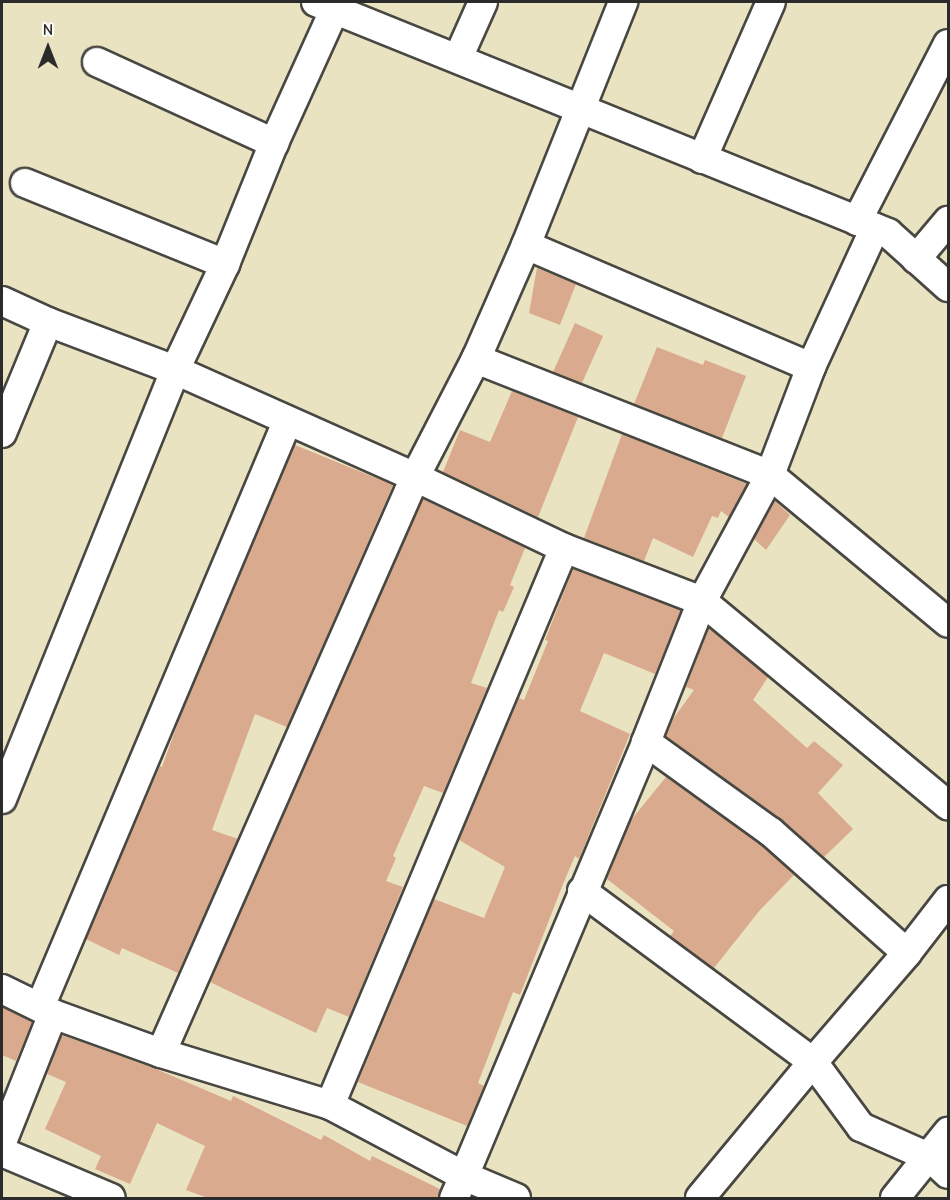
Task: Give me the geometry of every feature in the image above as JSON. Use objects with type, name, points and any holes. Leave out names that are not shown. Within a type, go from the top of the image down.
[{"type":"street","points":[[458,58],[483,2]]},
{"type":"street","points":[[161,1053],[415,477],[476,359],[526,245],[623,2]]},
{"type":"street","points":[[702,159],[771,2]]},
{"type":"street","points":[[2,799],[175,370],[225,264],[329,4],[581,111],[888,233],[948,287]]},
{"type":"street","points":[[459,1187],[646,742],[702,601],[770,475],[866,225],[948,45]]},
{"type":"street","points":[[97,62],[274,143]]},
{"type":"street","points":[[24,183],[225,264]]},
{"type":"street","points":[[916,259],[948,221]]},
{"type":"street","points":[[526,245],[811,367]]},
{"type":"street","points":[[2,301],[48,322],[175,370],[287,422],[415,477],[564,548],[702,601],[948,805]]},
{"type":"street","points":[[2,433],[48,322]]},
{"type":"street","points":[[476,359],[770,475],[948,623]]},
{"type":"street","points":[[2,1142],[47,1011],[287,422]]},
{"type":"street","points":[[330,1104],[564,548]]},
{"type":"street","points":[[646,742],[771,832],[907,953]]},
{"type":"street","points":[[582,891],[813,1062],[861,1127],[940,1166]]},
{"type":"street","points":[[700,1198],[907,953],[948,900]]},
{"type":"street","points":[[2,989],[47,1011],[161,1053],[330,1104],[459,1187],[516,1198]]},
{"type":"street","points":[[896,1198],[940,1166],[948,1132]]},
{"type":"street","points":[[2,1152],[82,1193],[111,1198]]},
{"type":"building","points":[[537,268],[576,284],[560,325],[529,313]]},
{"type":"building","points":[[575,323],[603,336],[582,383],[553,372]]},
{"type":"building","points":[[657,347],[703,365],[705,360],[746,376],[722,438],[634,404]]},
{"type":"building","points":[[512,391],[578,417],[538,517],[443,472],[460,430],[490,442]]},
{"type":"building","points":[[622,434],[747,484],[729,517],[721,511],[718,518],[712,516],[693,557],[653,538],[644,561],[584,538]]},
{"type":"building","points":[[295,445],[393,485],[287,727],[255,714],[212,830],[238,839],[178,973],[122,948],[119,955],[86,939],[160,766],[162,767],[179,720]]},
{"type":"building","points":[[423,499],[525,548],[510,585],[514,587],[503,612],[499,610],[471,683],[487,688],[443,793],[424,786],[393,856],[396,858],[386,881],[403,887],[349,1017],[327,1008],[316,1033],[210,982]]},
{"type":"building","points":[[775,501],[790,515],[766,550],[754,539]]},
{"type":"building","points":[[573,569],[681,610],[655,674],[604,653],[580,711],[630,734],[579,859],[575,856],[563,884],[520,995],[513,992],[478,1083],[484,1086],[467,1126],[358,1082],[434,899],[484,918],[505,867],[459,840],[519,698],[524,700],[548,641],[545,640]]},
{"type":"building","points":[[709,628],[768,677],[753,700],[807,748],[814,741],[843,765],[818,793],[853,829],[824,857],[781,819],[666,736],[673,719],[694,690],[686,687]]},
{"type":"building","points":[[666,777],[761,845],[794,875],[760,910],[714,968],[670,936],[674,931],[607,879],[631,820]]},
{"type":"building","points":[[2,1007],[32,1022],[16,1061],[2,1055]]},
{"type":"building","points":[[62,1035],[156,1069],[231,1101],[233,1096],[321,1140],[324,1135],[370,1161],[372,1156],[440,1189],[438,1198],[208,1198],[186,1190],[205,1146],[157,1123],[130,1184],[95,1169],[101,1156],[45,1129],[66,1082],[47,1074]]}]
